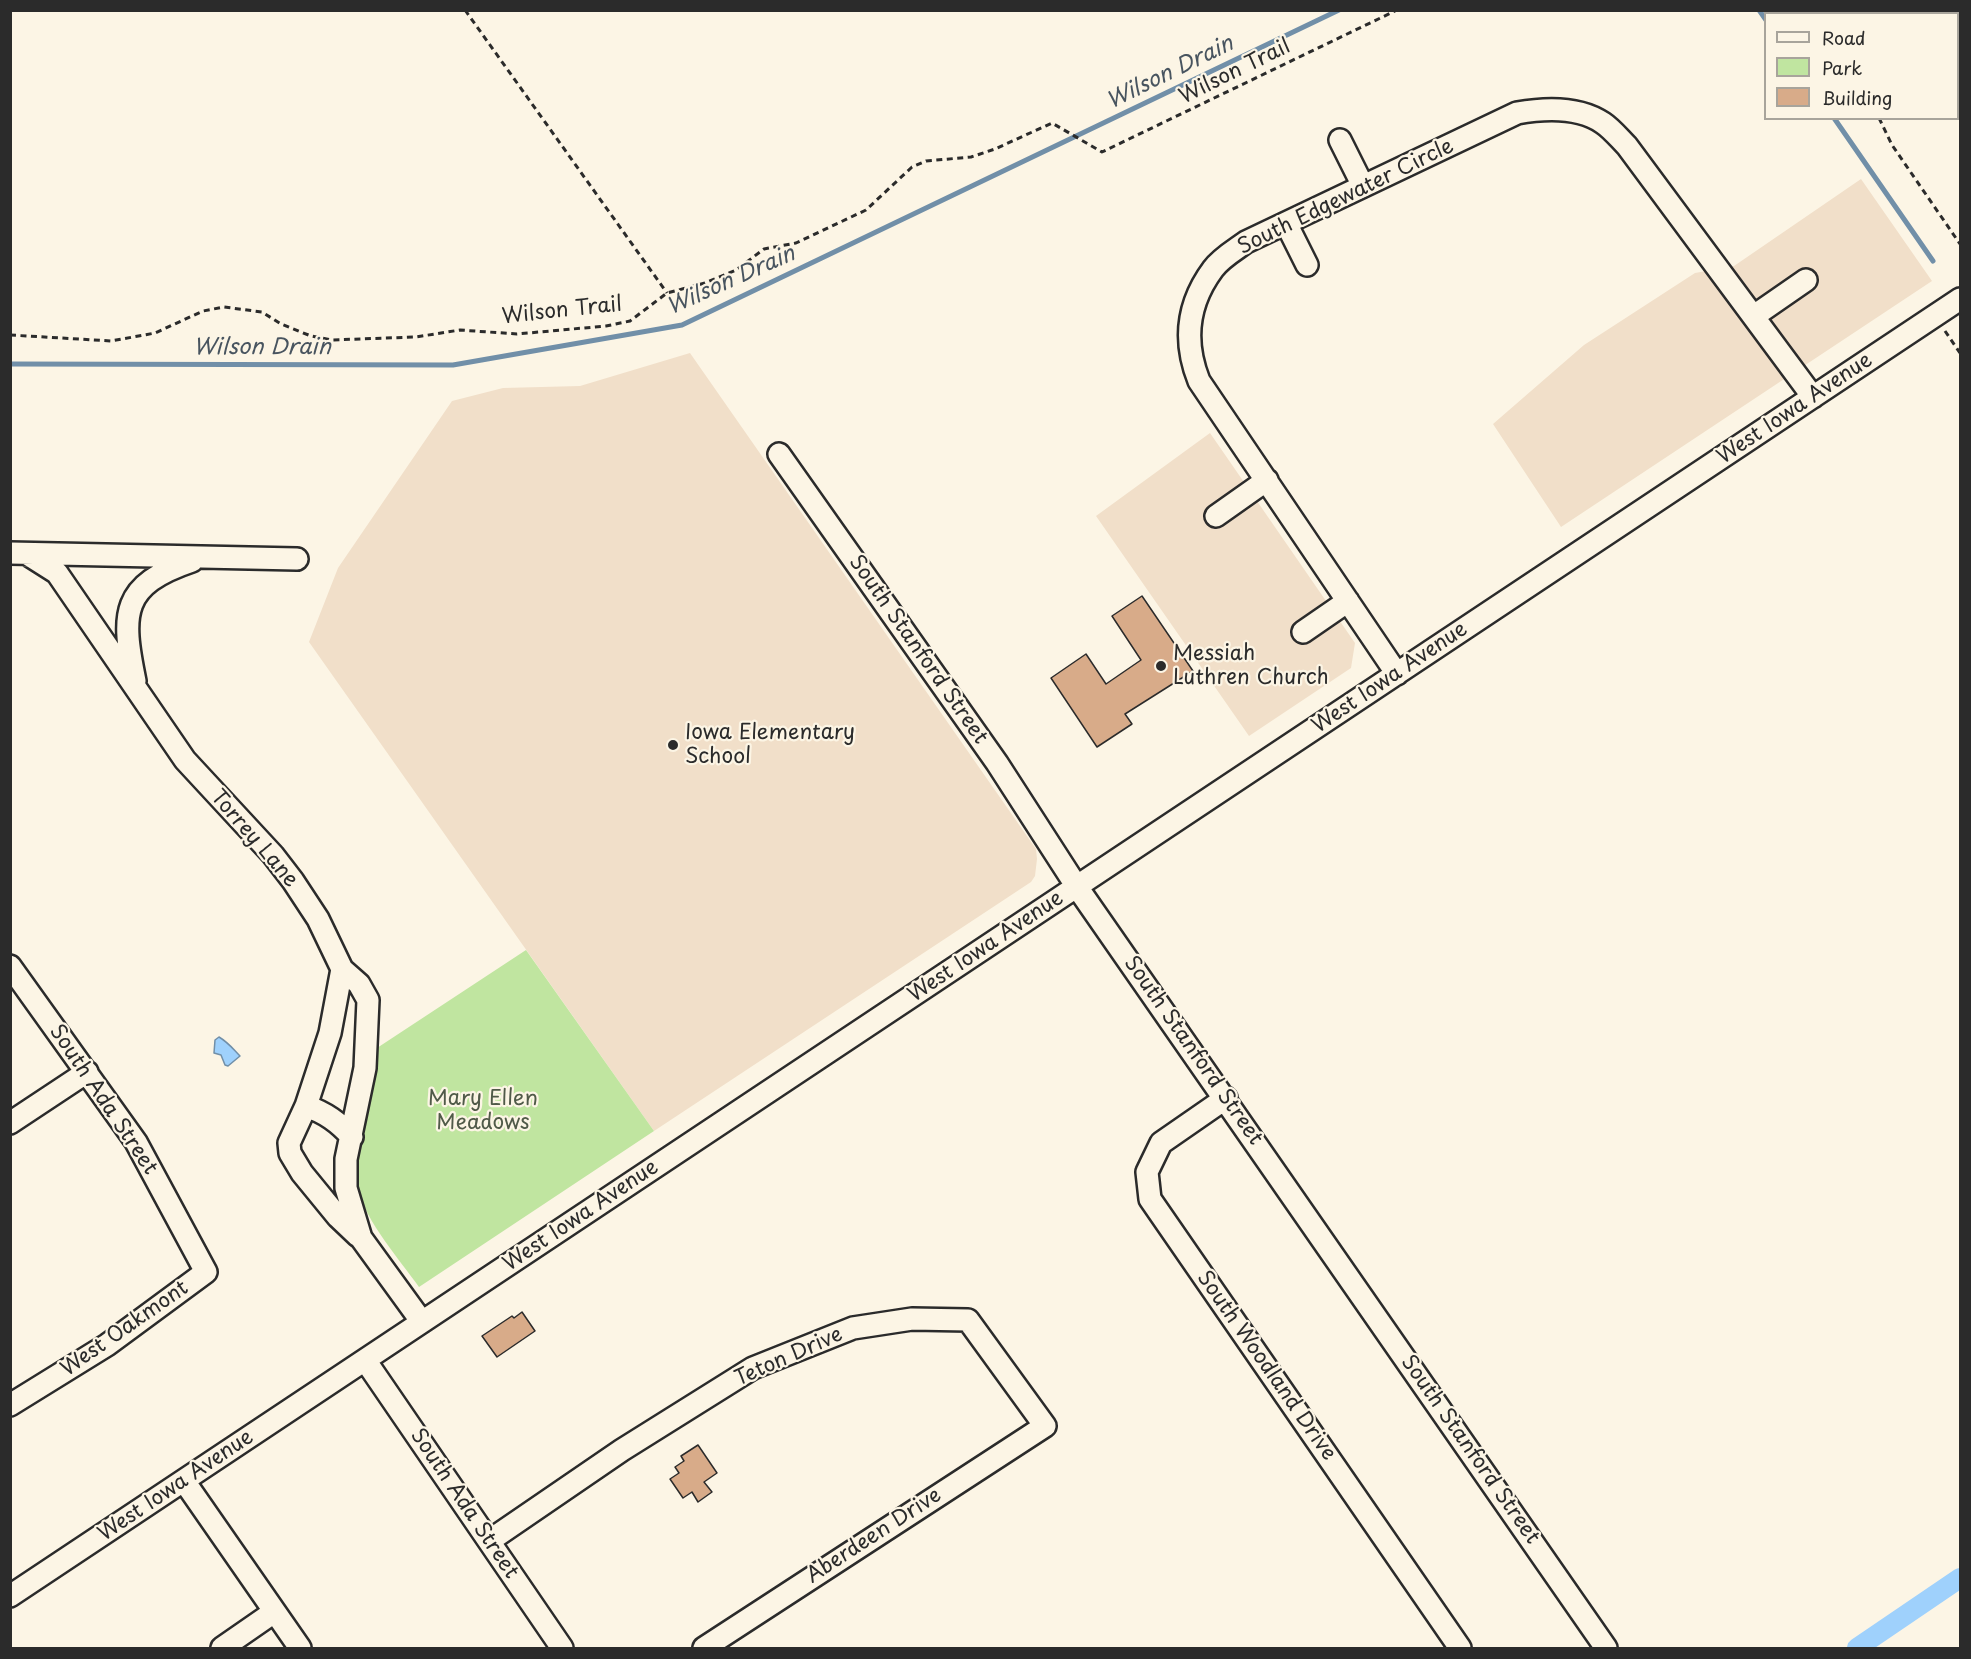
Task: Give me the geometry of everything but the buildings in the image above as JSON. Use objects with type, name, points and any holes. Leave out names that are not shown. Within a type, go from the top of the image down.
[{"type":"street","name":"South Edgewater Circle","points":[[1397,674],[1199,381],[1191,360],[1187,333],[1193,302],[1214,267],[1246,242],[1517,113],[1541,109],[1571,111],[1602,122],[1627,146],[1813,396]]},
{"type":"street","points":[[1340,140],[1363,186]]},
{"type":"street","points":[[1287,223],[1307,265]]},
{"type":"street","points":[[1754,316],[1806,280]]},
{"type":"street","name":"West Iowa Avenue","points":[[13,1588],[184,1481],[1960,299]]},
{"type":"street","name":"South Stanford Street","points":[[779,454],[998,763],[1077,887],[1226,1098],[1606,1648]]},
{"type":"street","points":[[1216,516],[1267,480]]},
{"type":"street","name":"Torrey Lane","points":[[19,553],[297,559]]},
{"type":"street","name":"Torrey Lane","points":[[19,553],[57,573],[185,760],[273,855],[293,881],[318,919],[342,969],[359,984],[368,1000],[365,1068],[346,1159],[346,1188],[361,1238],[422,1322]]},
{"type":"street","points":[[137,693],[127,629],[131,605],[139,589],[165,570],[207,556]]},
{"type":"street","points":[[1303,632],[1348,601]]},
{"type":"street","name":"South Ada Street","points":[[10,966],[136,1142],[188,1238]]},
{"type":"street","points":[[342,969],[330,1034],[306,1107],[289,1143],[290,1153],[321,1197],[361,1238]]},
{"type":"street","points":[[10,1123],[87,1072]]},
{"type":"street","name":"South Woodland Drive","points":[[1226,1098],[1161,1143],[1147,1172],[1150,1199],[1460,1648]]},
{"type":"street","points":[[306,1107],[322,1112],[336,1121],[352,1137]]},
{"type":"street","name":"West Oakmont","points":[[10,1405],[107,1345],[206,1272],[188,1238]]},
{"type":"street","name":"Teton Drive","points":[[489,1541],[622,1450],[753,1368],[853,1328],[912,1319],[968,1320],[1045,1426]]},
{"type":"street","name":"South Ada Street","points":[[365,1360],[562,1648]]},
{"type":"street","name":"Aberdeen Drive","points":[[704,1648],[1045,1426]]},
{"type":"street","points":[[184,1481],[300,1648]]},
{"type":"street","points":[[222,1648],[274,1612]]},
{"type":"path","points":[[465,10],[667,293]]},
{"type":"path","name":"Wilson Trail","points":[[10,335],[111,341],[155,333],[203,311],[224,307],[246,308],[262,312],[281,324],[312,336],[332,340],[416,337],[460,330],[517,334],[606,326],[630,321],[667,293],[705,283],[736,270],[764,249],[796,243],[866,210],[912,167],[926,161],[970,157],[995,149],[1052,123],[1102,152],[1169,122],[1397,10]]},
{"type":"path","points":[[1880,120],[1892,145],[1960,244]]},
{"type":"path","points":[[1952,325],[1944,330],[1960,354]]},
{"type":"shaded area","points":[[1861,179],[1932,281],[1561,527],[1493,424],[1584,345],[1695,273],[1734,266]]},
{"type":"shaded area","name":"Iowa Elementary School","points":[[690,353],[1036,849],[1037,859],[1035,876],[1031,882],[654,1131],[309,642],[338,568],[452,401],[503,388],[580,386]]},
{"type":"shaded area","points":[[1210,433],[1355,643],[1351,668],[1249,736],[1096,516]]},
{"type":"green space","name":"Mary Ellen Meadows","points":[[526,950],[654,1131],[419,1287],[376,1227],[362,1202],[358,1189],[356,1157],[358,1139],[377,1048]]},
{"type":"water","points":[[219,1037],[240,1056],[228,1066],[225,1065],[221,1055],[214,1053],[215,1040]]},
{"type":"waterway","name":"Wilson Drain","points":[[10,364],[453,365],[682,325],[1339,10]]},
{"type":"waterway","name":"Wilson Drain","points":[[1759,10],[1764,17]]},
{"type":"waterway","name":"Wilson Drain","points":[[1835,120],[1933,261]]},
{"type":"waterway","points":[[1857,1648],[1960,1578]]},
{"type":"place","name":"Messiah Luthren Church","points":[[1161,666]]},
{"type":"place","name":"Iowa Elementary School","points":[[673,745]]}]
